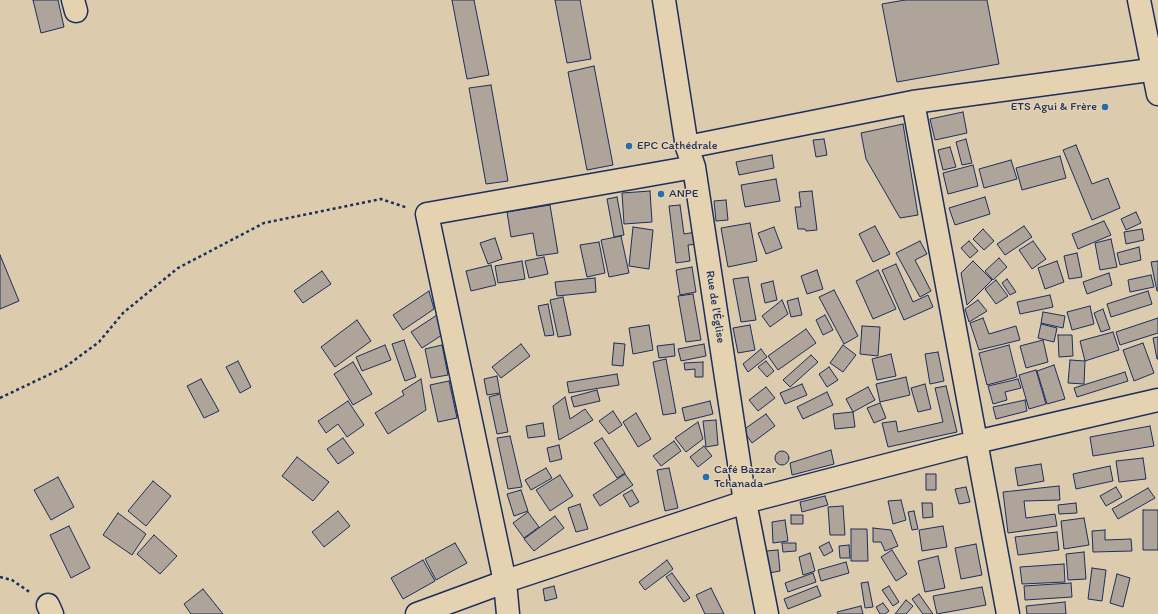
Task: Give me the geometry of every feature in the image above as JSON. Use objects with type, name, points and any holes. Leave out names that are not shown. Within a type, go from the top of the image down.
[{"type":"street","name":"Rue de l'Église","points":[[664,0],[687,147],[694,167],[745,502],[767,614]]},
{"type":"street","points":[[1139,0],[1156,70],[1158,94]]},
{"type":"street","points":[[687,147],[913,102],[1156,70]]},
{"type":"street","points":[[913,102],[1008,614]]},
{"type":"street","points":[[508,614],[505,582],[427,214],[694,167]]},
{"type":"street","points":[[417,614],[505,582],[745,502],[976,442],[1158,400]]},
{"type":"path","points":[[0,398],[65,367],[99,342],[123,313],[178,268],[264,223],[381,199],[427,214]]},
{"type":"path","points":[[0,577],[12,580],[50,609]]},
{"type":"building","points":[[33,0],[58,0],[64,27],[41,33]]},
{"type":"building","points":[[452,0],[474,0],[489,75],[467,79]]},
{"type":"building","points":[[555,0],[580,0],[591,59],[567,63]]},
{"type":"building","points":[[905,0],[987,0],[999,64],[897,82],[882,4]]},
{"type":"building","points":[[594,66],[613,165],[587,170],[568,72]]},
{"type":"building","points":[[491,85],[508,181],[486,184],[469,88]]},
{"type":"building","points":[[963,112],[967,133],[935,140],[930,119]]},
{"type":"building","points":[[903,124],[918,215],[900,218],[866,159],[861,133]]},
{"type":"building","points":[[824,139],[827,155],[816,157],[813,140]]},
{"type":"building","points":[[966,139],[972,163],[962,165],[956,142]]},
{"type":"building","points":[[1076,145],[1092,184],[1108,178],[1120,208],[1092,220],[1063,150]]},
{"type":"building","points":[[950,147],[956,167],[943,170],[938,150]]},
{"type":"building","points":[[772,155],[774,168],[739,175],[736,162]]},
{"type":"building","points":[[1060,156],[1066,178],[1022,190],[1016,168]]},
{"type":"building","points":[[1011,160],[1017,179],[984,188],[979,169]]},
{"type":"building","points":[[973,165],[978,186],[948,194],[943,173]]},
{"type":"building","points":[[776,179],[780,201],[745,207],[741,185]]},
{"type":"building","points":[[650,191],[652,222],[624,224],[622,193]]},
{"type":"building","points":[[812,191],[817,230],[806,231],[805,229],[798,229],[795,207],[801,207],[799,192]]},
{"type":"building","points":[[617,197],[624,235],[614,237],[607,199]]},
{"type":"building","points":[[985,197],[990,214],[955,225],[949,208]]},
{"type":"building","points":[[726,200],[728,220],[716,221],[714,201]]},
{"type":"building","points":[[550,205],[558,253],[537,256],[533,233],[511,237],[507,212]]},
{"type":"building","points":[[680,205],[684,234],[696,232],[698,244],[688,245],[690,261],[676,263],[669,206]]},
{"type":"building","points":[[1136,212],[1141,223],[1126,230],[1121,219]]},
{"type":"building","points":[[1104,221],[1111,235],[1078,249],[1072,234]]},
{"type":"building","points":[[750,223],[757,261],[728,267],[721,228]]},
{"type":"building","points":[[875,226],[890,254],[873,262],[859,234]]},
{"type":"building","points":[[1024,226],[1032,237],[1005,255],[997,244]]},
{"type":"building","points":[[633,227],[653,230],[649,269],[629,266]]},
{"type":"building","points":[[774,227],[782,248],[766,254],[758,233]]},
{"type":"building","points":[[983,229],[994,241],[984,250],[973,239]]},
{"type":"building","points":[[1142,229],[1144,240],[1126,244],[1124,232]]},
{"type":"building","points":[[621,236],[629,273],[609,277],[601,240]]},
{"type":"building","points":[[495,238],[502,259],[488,264],[480,243]]},
{"type":"building","points":[[1111,239],[1117,267],[1100,270],[1095,243]]},
{"type":"building","points":[[920,241],[927,254],[915,260],[931,291],[920,297],[896,253]]},
{"type":"building","points":[[969,241],[978,251],[970,258],[961,248]]},
{"type":"building","points":[[1033,241],[1046,259],[1032,269],[1019,250]]},
{"type":"building","points":[[599,242],[605,273],[587,277],[580,245]]},
{"type":"building","points":[[1139,247],[1141,260],[1120,265],[1117,253]]},
{"type":"building","points":[[1077,253],[1082,277],[1069,279],[1064,256]]},
{"type":"building","points":[[0,255],[19,301],[0,309]]},
{"type":"building","points":[[544,257],[548,274],[529,278],[525,261]]},
{"type":"building","points":[[999,258],[1007,267],[993,280],[985,271]]},
{"type":"building","points":[[522,261],[525,279],[498,283],[495,266]]},
{"type":"building","points":[[973,261],[992,280],[967,305],[961,273]]},
{"type":"building","points":[[1057,261],[1064,282],[1045,289],[1038,268]]},
{"type":"building","points":[[1158,261],[1158,291],[1157,291],[1151,262]]},
{"type":"building","points":[[896,264],[913,302],[928,295],[933,307],[904,320],[882,270]]},
{"type":"building","points":[[491,265],[496,285],[471,291],[466,271]]},
{"type":"building","points":[[692,267],[696,292],[680,295],[676,270]]},
{"type":"building","points":[[817,270],[823,289],[807,294],[801,276]]},
{"type":"building","points":[[878,270],[896,309],[873,319],[856,281]]},
{"type":"building","points":[[322,271],[331,284],[303,303],[294,291]]},
{"type":"building","points":[[1109,273],[1112,285],[1087,294],[1083,282]]},
{"type":"building","points":[[1151,275],[1154,287],[1130,292],[1128,280]]},
{"type":"building","points":[[748,277],[756,320],[741,322],[733,279]]},
{"type":"building","points":[[595,278],[596,292],[557,296],[555,282]]},
{"type":"building","points":[[1007,279],[1016,292],[1010,295],[1002,283]]},
{"type":"building","points":[[996,280],[1008,296],[996,304],[985,289]]},
{"type":"building","points":[[773,281],[777,300],[765,303],[761,284]]},
{"type":"building","points":[[834,290],[858,336],[844,344],[819,297]]},
{"type":"building","points":[[429,291],[434,309],[403,330],[393,315]]},
{"type":"building","points":[[1148,291],[1152,304],[1111,317],[1107,304]]},
{"type":"building","points":[[693,294],[701,340],[686,342],[678,296]]},
{"type":"building","points":[[1050,295],[1053,307],[1020,314],[1017,302]]},
{"type":"building","points":[[563,297],[571,335],[558,337],[550,300]]},
{"type":"building","points":[[798,298],[802,315],[791,317],[787,301]]},
{"type":"building","points":[[782,300],[788,314],[770,327],[762,316]]},
{"type":"building","points":[[978,300],[987,311],[969,322],[965,309]]},
{"type":"building","points":[[548,304],[554,335],[545,336],[538,306]]},
{"type":"building","points":[[1090,306],[1094,324],[1072,330],[1067,312]]},
{"type":"building","points":[[1103,309],[1110,329],[1101,332],[1094,313]]},
{"type":"building","points":[[1043,312],[1065,316],[1063,328],[1041,323]]},
{"type":"building","points":[[437,315],[442,335],[422,348],[411,332]]},
{"type":"building","points":[[825,315],[833,330],[823,335],[816,320]]},
{"type":"building","points":[[983,318],[989,334],[1016,326],[1020,340],[979,350],[970,323]]},
{"type":"building","points":[[1158,318],[1158,333],[1120,345],[1116,332]]},
{"type":"building","points":[[357,320],[371,341],[335,367],[321,347]]},
{"type":"building","points":[[1041,324],[1057,328],[1054,342],[1038,338]]},
{"type":"building","points":[[649,325],[653,350],[633,354],[629,328]]},
{"type":"building","points":[[750,325],[755,350],[738,353],[733,328]]},
{"type":"building","points":[[862,326],[880,327],[878,356],[860,354]]},
{"type":"building","points":[[806,329],[816,343],[778,370],[768,356]]},
{"type":"building","points":[[1113,332],[1119,350],[1085,361],[1080,341]]},
{"type":"building","points":[[1058,335],[1072,335],[1073,356],[1059,357]]},
{"type":"building","points":[[1158,337],[1158,359],[1157,359],[1153,338]]},
{"type":"building","points":[[404,340],[416,377],[405,381],[392,344]]},
{"type":"building","points":[[1043,340],[1048,362],[1026,368],[1020,346]]},
{"type":"building","points":[[614,343],[625,344],[623,366],[612,365]]},
{"type":"building","points":[[1143,343],[1154,373],[1134,381],[1123,350]]},
{"type":"building","points":[[521,344],[530,356],[501,378],[492,367]]},
{"type":"building","points":[[674,344],[675,356],[659,358],[657,346]]},
{"type":"building","points":[[704,344],[706,356],[681,361],[678,349]]},
{"type":"building","points":[[385,345],[391,360],[362,371],[356,357]]},
{"type":"building","points":[[442,345],[448,375],[431,378],[425,349]]},
{"type":"building","points":[[843,345],[856,355],[843,372],[830,363]]},
{"type":"building","points":[[1009,345],[1017,377],[987,385],[979,353]]},
{"type":"building","points":[[761,349],[767,357],[748,372],[743,364]]},
{"type":"building","points":[[938,352],[944,381],[930,384],[925,354]]},
{"type":"building","points":[[891,354],[896,376],[877,380],[872,359]]},
{"type":"building","points":[[811,355],[818,362],[790,387],[783,380]]},
{"type":"building","points":[[666,359],[676,413],[663,415],[653,362]]},
{"type":"building","points":[[1070,360],[1085,361],[1084,384],[1068,383]]},
{"type":"building","points":[[238,361],[251,387],[240,393],[226,367]]},
{"type":"building","points":[[766,361],[774,371],[767,377],[758,367]]},
{"type":"building","points":[[353,362],[372,394],[353,405],[334,374]]},
{"type":"building","points":[[703,362],[703,377],[695,377],[695,369],[685,370],[684,363]]},
{"type":"building","points":[[1054,365],[1065,399],[1047,404],[1037,371]]},
{"type":"building","points":[[829,367],[838,380],[827,387],[819,374]]},
{"type":"building","points":[[1036,370],[1046,404],[1029,409],[1019,375]]},
{"type":"building","points":[[1125,372],[1128,381],[1077,397],[1074,388]]},
{"type":"building","points":[[617,374],[619,385],[569,393],[567,382]]},
{"type":"building","points":[[497,376],[500,393],[487,395],[484,379]]},
{"type":"building","points":[[906,377],[910,395],[880,402],[876,384]]},
{"type":"building","points":[[201,379],[219,411],[204,418],[187,386]]},
{"type":"building","points":[[421,379],[426,410],[388,434],[375,413],[404,395],[402,391]]},
{"type":"building","points":[[1018,379],[1021,388],[1005,392],[1007,400],[993,404],[988,386]]},
{"type":"building","points":[[449,381],[457,418],[438,422],[430,385]]},
{"type":"building","points":[[802,384],[807,395],[785,404],[780,393]]},
{"type":"building","points":[[925,384],[931,409],[918,412],[911,388]]},
{"type":"building","points":[[946,386],[957,432],[888,447],[882,423],[896,421],[898,432],[943,422],[935,388]]},
{"type":"building","points":[[766,387],[775,398],[758,411],[749,400]]},
{"type":"building","points":[[868,387],[875,400],[853,412],[846,399]]},
{"type":"building","points":[[597,390],[600,401],[574,407],[571,397]]},
{"type":"building","points":[[827,392],[833,405],[803,419],[797,407]]},
{"type":"building","points":[[500,394],[508,432],[497,434],[489,397]]},
{"type":"building","points":[[565,397],[570,419],[585,409],[593,420],[559,440],[553,406]]},
{"type":"building","points":[[1025,400],[1027,411],[996,419],[993,407]]},
{"type":"building","points":[[348,401],[364,425],[347,437],[338,424],[326,433],[318,421]]},
{"type":"building","points":[[710,401],[713,414],[685,421],[682,408]]},
{"type":"building","points":[[880,403],[886,418],[874,423],[867,408]]},
{"type":"building","points":[[613,411],[622,425],[609,434],[599,421]]},
{"type":"building","points":[[853,412],[855,427],[835,429],[833,414]]},
{"type":"building","points":[[636,413],[651,439],[638,447],[623,422]]},
{"type":"building","points":[[766,414],[775,426],[752,443],[743,430]]},
{"type":"building","points":[[716,420],[718,445],[706,447],[703,421]]},
{"type":"building","points":[[698,422],[703,439],[686,452],[675,438]]},
{"type":"building","points":[[543,423],[545,436],[528,438],[526,426]]},
{"type":"building","points":[[1150,426],[1154,446],[1093,456],[1090,437]]},
{"type":"building","points":[[510,436],[522,487],[508,489],[497,438]]},
{"type":"building","points":[[343,438],[354,453],[338,464],[327,449]]},
{"type":"building","points":[[602,438],[625,473],[617,478],[594,443]]},
{"type":"building","points":[[674,441],[681,451],[661,466],[653,456]]},
{"type":"building","points":[[559,445],[562,459],[550,462],[547,448]]},
{"type":"building","points":[[704,446],[712,456],[698,467],[690,457]]},
{"type":"building","points":[[831,450],[834,464],[792,475],[790,463]]},
{"type":"building","points":[[779,451],[785,451],[789,455],[789,461],[785,465],[779,465],[775,461],[775,455]]},
{"type":"building","points":[[297,457],[329,482],[313,501],[282,476]]},
{"type":"building","points":[[1143,458],[1146,479],[1119,482],[1116,461]]},
{"type":"building","points":[[1041,464],[1044,481],[1018,486],[1015,468]]},
{"type":"building","points":[[1110,466],[1113,481],[1076,489],[1073,474]]},
{"type":"building","points":[[546,468],[552,478],[531,490],[525,480]]},
{"type":"building","points":[[669,468],[678,508],[665,511],[657,470]]},
{"type":"building","points":[[625,474],[633,485],[600,506],[593,495]]},
{"type":"building","points":[[926,474],[936,474],[936,490],[926,490]]},
{"type":"building","points":[[560,475],[573,496],[550,511],[536,490]]},
{"type":"building","points":[[58,477],[74,507],[51,520],[34,490]]},
{"type":"building","points":[[153,481],[171,496],[146,526],[128,511]]},
{"type":"building","points":[[1059,486],[1060,500],[1024,501],[1026,518],[1055,514],[1057,526],[1008,533],[1003,492]]},
{"type":"building","points":[[966,487],[970,502],[959,504],[955,489]]},
{"type":"building","points":[[1116,487],[1122,497],[1106,506],[1100,496]]},
{"type":"building","points":[[1148,488],[1155,498],[1118,519],[1112,509]]},
{"type":"building","points":[[521,490],[528,511],[514,516],[507,494]]},
{"type":"building","points":[[632,490],[639,502],[630,507],[623,495]]},
{"type":"building","points":[[825,496],[828,505],[802,512],[800,502]]},
{"type":"building","points":[[901,500],[906,520],[893,524],[888,501]]},
{"type":"building","points":[[922,503],[932,503],[933,517],[923,518]]},
{"type":"building","points":[[1076,503],[1077,513],[1059,514],[1058,505]]},
{"type":"building","points":[[580,504],[588,529],[576,532],[568,508]]},
{"type":"building","points":[[843,506],[845,535],[830,535],[828,507]]},
{"type":"building","points":[[1143,510],[1158,510],[1158,550],[1143,550]]},
{"type":"building","points":[[338,511],[350,526],[324,547],[312,532]]},
{"type":"building","points":[[914,511],[918,529],[912,530],[908,512]]},
{"type":"building","points":[[528,512],[539,527],[524,538],[513,523]]},
{"type":"building","points":[[118,513],[146,534],[132,555],[103,535]]},
{"type":"building","points":[[791,515],[803,515],[803,524],[791,524]]},
{"type":"building","points":[[555,516],[564,528],[534,551],[524,539]]},
{"type":"building","points":[[1084,518],[1089,545],[1064,549],[1061,521]]},
{"type":"building","points":[[785,520],[788,541],[773,543],[772,522]]},
{"type":"building","points":[[69,526],[90,568],[71,578],[50,535]]},
{"type":"building","points":[[943,526],[947,547],[922,551],[919,530]]},
{"type":"building","points":[[873,528],[891,530],[898,546],[885,551],[881,542],[873,542]]},
{"type":"building","points":[[851,529],[867,529],[868,561],[851,561]]},
{"type":"building","points":[[1105,530],[1105,540],[1131,539],[1132,551],[1093,552],[1092,531]]},
{"type":"building","points":[[1057,532],[1059,550],[1018,555],[1015,537]]},
{"type":"building","points":[[154,535],[177,556],[160,574],[137,554]]},
{"type":"building","points":[[829,542],[833,551],[824,556],[819,547]]},
{"type":"building","points":[[455,543],[467,563],[436,580],[425,559]]},
{"type":"building","points":[[782,543],[796,543],[796,551],[783,552]]},
{"type":"building","points":[[976,544],[982,575],[961,579],[955,548]]},
{"type":"building","points":[[849,545],[850,558],[840,558],[839,546]]},
{"type":"building","points":[[778,550],[780,571],[769,573],[766,551]]},
{"type":"building","points":[[892,550],[907,574],[896,581],[881,557]]},
{"type":"building","points":[[1084,552],[1086,579],[1068,580],[1066,554]]},
{"type":"building","points":[[810,553],[815,571],[803,575],[799,557]]},
{"type":"building","points":[[938,556],[945,588],[925,592],[918,561]]},
{"type":"building","points":[[423,560],[435,581],[403,599],[391,578]]},
{"type":"building","points":[[667,560],[673,569],[645,590],[639,582]]},
{"type":"building","points":[[846,562],[849,573],[821,581],[818,570]]},
{"type":"building","points":[[1064,564],[1065,582],[1022,584],[1020,567]]},
{"type":"building","points":[[1092,568],[1106,570],[1102,601],[1088,599]]},
{"type":"building","points":[[672,573],[690,598],[684,602],[666,577]]},
{"type":"building","points":[[813,573],[816,582],[788,592],[785,583]]},
{"type":"building","points":[[1117,574],[1130,578],[1123,607],[1110,603]]},
{"type":"building","points":[[868,582],[873,607],[865,608],[861,583]]},
{"type":"building","points":[[1071,583],[1072,597],[1025,600],[1024,586]]},
{"type":"building","points":[[554,586],[557,598],[545,601],[543,589]]},
{"type":"building","points":[[817,586],[821,596],[788,609],[784,599]]},
{"type":"building","points":[[889,586],[899,602],[893,606],[882,590]]},
{"type":"building","points":[[982,587],[986,605],[937,614],[933,596]]},
{"type":"building","points":[[711,588],[724,614],[705,614],[696,595]]},
{"type":"building","points":[[203,589],[223,614],[191,614],[184,604]]},
{"type":"building","points":[[919,594],[933,614],[923,614],[912,599]]},
{"type":"building","points":[[906,600],[913,606],[906,614],[895,614]]},
{"type":"building","points":[[1065,602],[1066,614],[1027,614],[1026,606]]},
{"type":"building","points":[[883,603],[889,611],[885,614],[880,614],[876,607]]},
{"type":"building","points":[[861,606],[863,614],[838,614],[837,612]]},
{"type":"place","name":"ETS Agui & Frère","points":[[1105,107]]},
{"type":"place","name":"EPC Cathédrale","points":[[629,146]]},
{"type":"place","name":"ANPE","points":[[661,194]]},
{"type":"place","name":"Café Bazzar Tchanada","points":[[706,477]]}]
